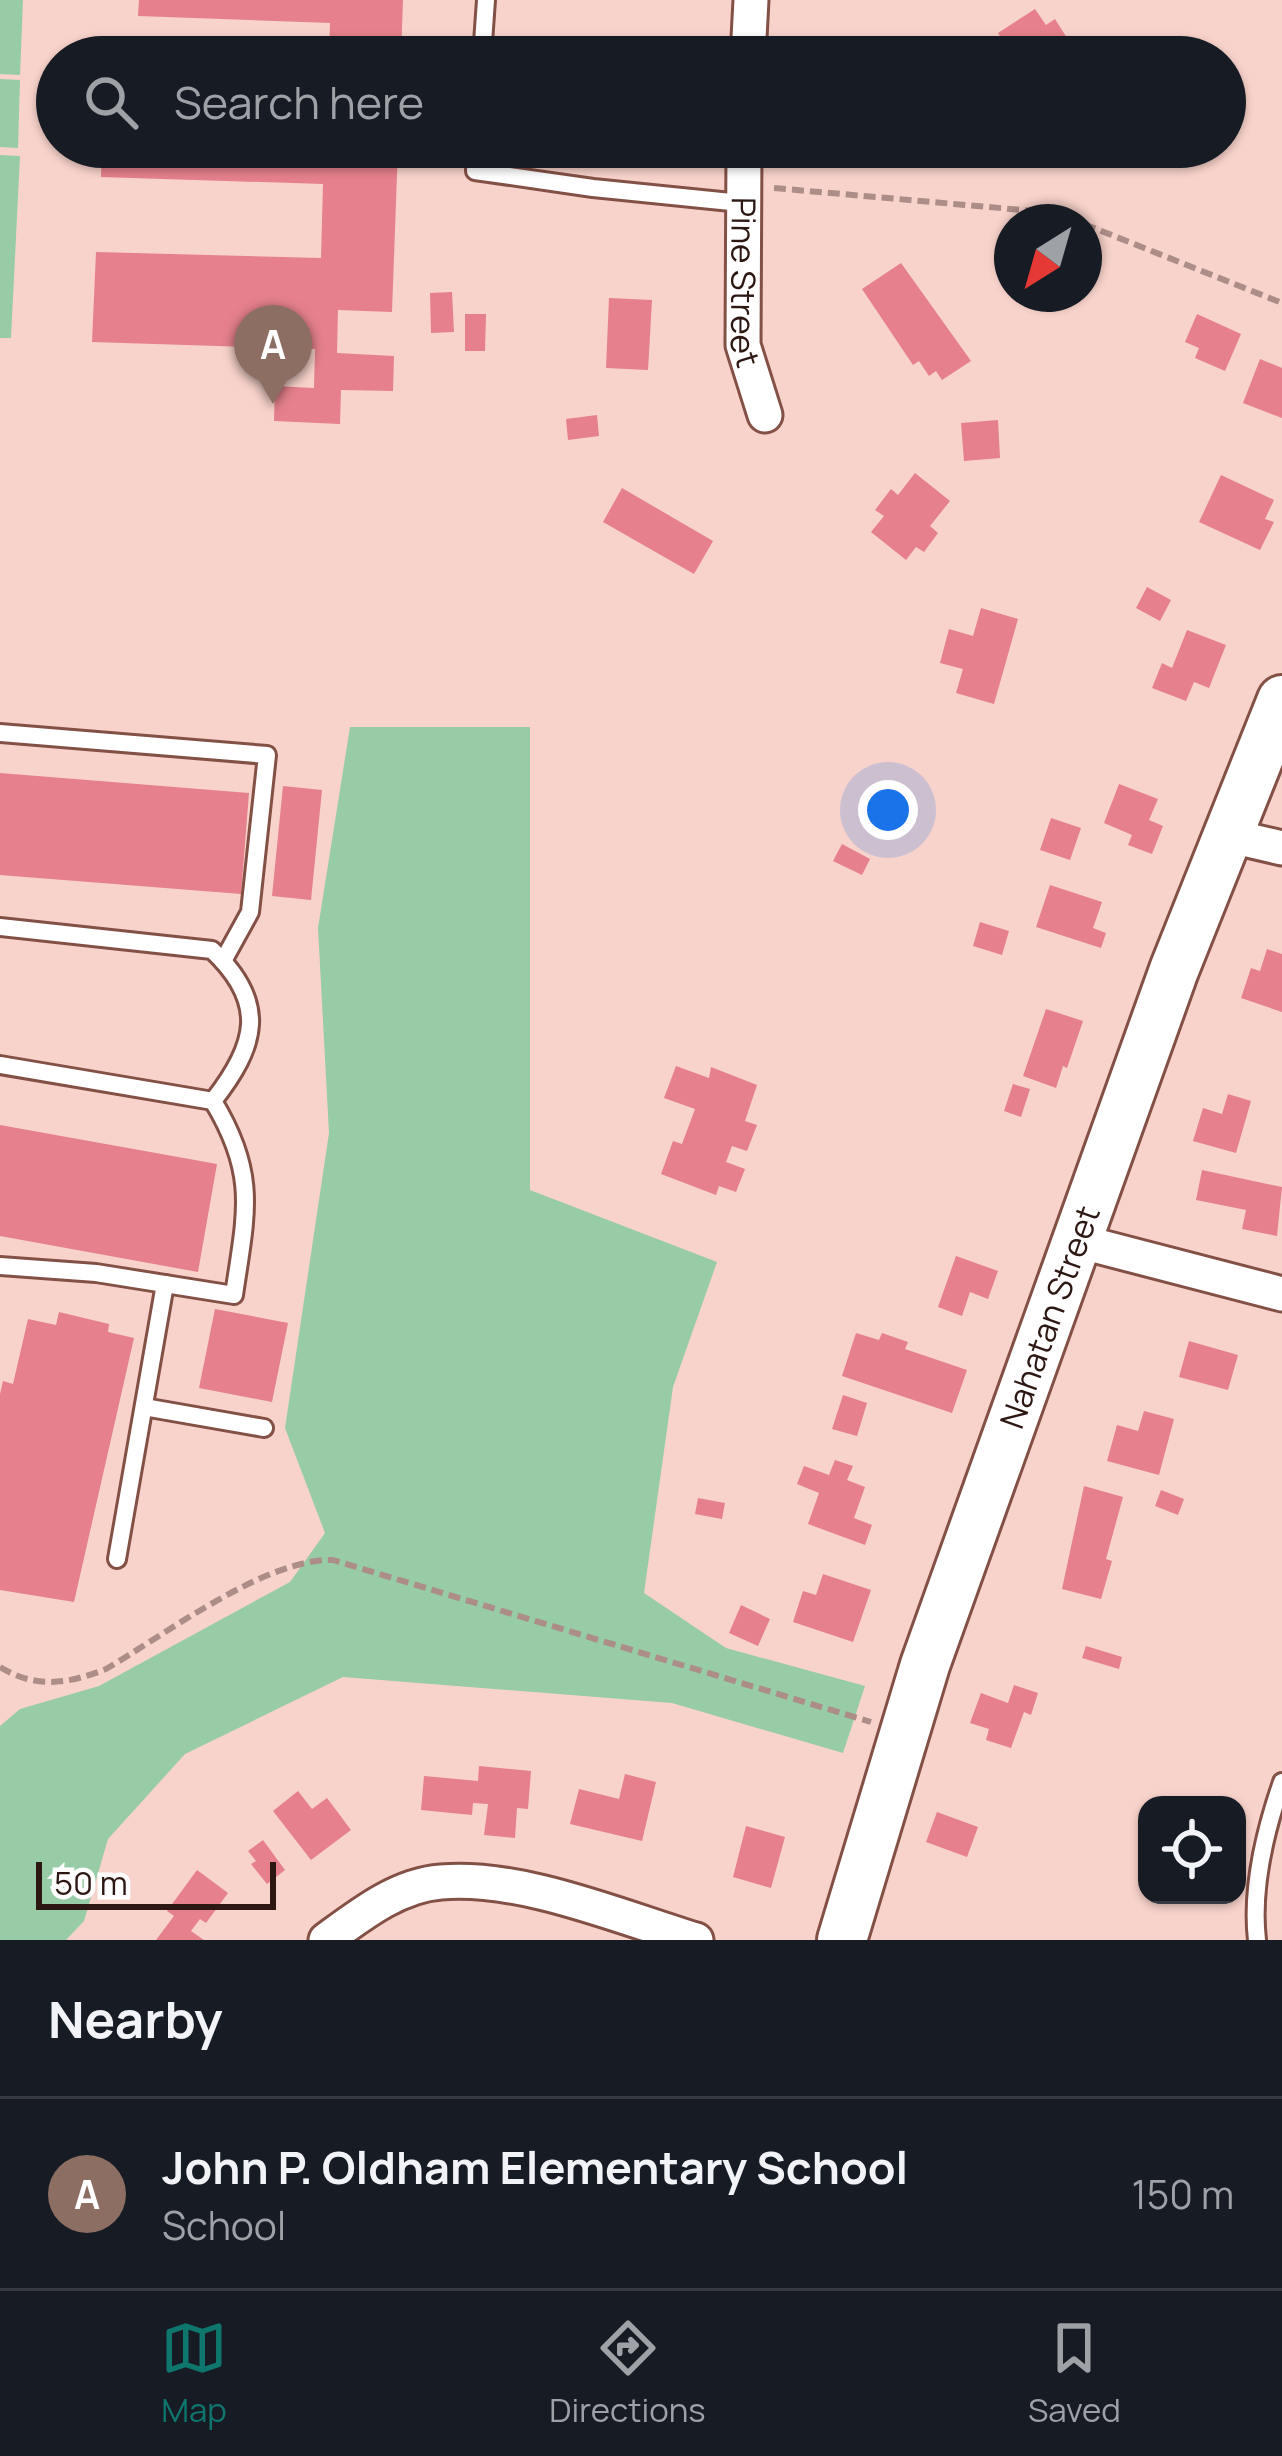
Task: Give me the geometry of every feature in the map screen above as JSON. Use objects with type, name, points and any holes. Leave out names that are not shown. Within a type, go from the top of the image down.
[{"type":"main road","name":"Nahatan Street","points":[[842,1940],[903,1731],[1226,836],[1282,700]]},
{"type":"street","points":[[749,36],[751,0]]},
{"type":"street","name":"Pine Street","points":[[743,168],[743,345],[765,415]]},
{"type":"street","points":[[1226,836],[1282,848]]},
{"type":"street","points":[[1078,1240],[1282,1294]]},
{"type":"street","points":[[326,1940],[377,1903],[438,1882],[540,1893],[696,1940]]},
{"type":"lane","points":[[483,36],[485,0]]},
{"type":"lane","points":[[475,168],[593,188],[741,194]]},
{"type":"lane","points":[[0,734],[267,755],[250,912],[223,961]]},
{"type":"lane","points":[[0,927],[212,950],[236,974],[250,1008],[251,1039],[236,1072],[213,1101]]},
{"type":"lane","points":[[0,1065],[213,1101]]},
{"type":"lane","points":[[0,1267],[96,1273],[234,1294],[247,1205],[242,1161],[213,1101]]},
{"type":"lane","points":[[117,1559],[165,1284]]},
{"type":"lane","points":[[144,1407],[264,1428]]},
{"type":"lane","points":[[1257,1940],[1256,1899],[1263,1850],[1282,1782]]},
{"type":"path","points":[[741,194],[994,209]]},
{"type":"path","points":[[1102,231],[1282,303]]},
{"type":"path","points":[[0,1667],[26,1681],[83,1678],[274,1573],[307,1561],[333,1560],[903,1731]]},
{"type":"green space","points":[[0,0],[23,0],[20,75],[0,74]]},
{"type":"green space","points":[[0,79],[20,80],[18,148],[0,147]]},
{"type":"green space","points":[[0,155],[20,156],[11,338],[0,338]]},
{"type":"green space","points":[[350,727],[530,727],[530,1190],[717,1262],[673,1387],[644,1593],[726,1648],[865,1686],[843,1753],[672,1703],[343,1677],[185,1754],[108,1839],[84,1921],[66,1940],[0,1940],[0,1726],[20,1709],[99,1686],[290,1582],[325,1533],[285,1428],[329,1133],[318,928]]},
{"type":"building","points":[[139,0],[403,0],[402,36],[330,36],[330,23],[138,16]]},
{"type":"building","points":[[1035,9],[1046,25],[1055,19],[1066,36],[1000,36]]},
{"type":"building","points":[[101,168],[397,168],[392,312],[338,310],[337,353],[394,356],[393,391],[341,390],[340,424],[274,421],[275,386],[314,388],[315,349],[92,342],[96,252],[321,258],[323,184],[101,177]]},
{"type":"building","points":[[901,263],[971,361],[942,380],[936,371],[929,376],[919,361],[913,365],[862,289]]},
{"type":"building","points":[[452,292],[454,332],[431,333],[430,293]]},
{"type":"building","points":[[609,298],[652,300],[648,370],[606,368]]},
{"type":"building","points":[[465,314],[486,314],[485,351],[465,351]]},
{"type":"building","points":[[1197,314],[1241,334],[1225,371],[1195,358],[1199,348],[1185,342]]},
{"type":"building","points":[[1260,359],[1282,368],[1282,418],[1243,403]]},
{"type":"building","points":[[597,415],[599,436],[568,440],[566,419]]},
{"type":"building","points":[[998,420],[1000,458],[964,461],[961,423]]},
{"type":"building","points":[[915,473],[950,501],[930,526],[938,533],[924,552],[916,547],[906,560],[871,532],[884,516],[875,510],[891,489],[898,495]]},
{"type":"building","points":[[1221,475],[1274,500],[1265,519],[1274,522],[1260,550],[1199,522]]},
{"type":"building","points":[[622,488],[713,541],[694,574],[603,522]]},
{"type":"building","points":[[1147,587],[1171,600],[1160,621],[1136,608]]},
{"type":"building","points":[[981,608],[1018,619],[994,704],[956,693],[963,669],[940,663],[949,629],[973,636]]},
{"type":"building","points":[[1187,630],[1226,645],[1209,688],[1194,682],[1186,701],[1152,688],[1162,663],[1172,668]]},
{"type":"building","points":[[0,773],[249,793],[241,894],[0,875]]},
{"type":"building","points":[[1119,784],[1158,799],[1149,820],[1163,826],[1152,854],[1128,845],[1132,835],[1104,823]]},
{"type":"building","points":[[283,786],[322,790],[311,900],[272,896]]},
{"type":"building","points":[[1051,818],[1081,828],[1070,860],[1040,850]]},
{"type":"building","points":[[842,844],[870,859],[862,875],[833,861]]},
{"type":"building","points":[[1050,885],[1102,902],[1093,928],[1106,933],[1101,948],[1036,927]]},
{"type":"building","points":[[980,922],[1009,931],[1002,955],[973,946]]},
{"type":"building","points":[[1267,949],[1282,954],[1282,1012],[1241,998],[1251,968],[1260,971]]},
{"type":"building","points":[[1046,1009],[1083,1021],[1056,1088],[1023,1076]]},
{"type":"building","points":[[676,1066],[709,1078],[711,1067],[757,1085],[745,1121],[757,1125],[747,1151],[732,1146],[726,1162],[745,1169],[736,1192],[719,1186],[716,1195],[661,1174],[673,1141],[682,1144],[695,1109],[664,1098]]},
{"type":"building","points":[[1013,1084],[1030,1089],[1021,1117],[1004,1111]]},
{"type":"building","points":[[1228,1094],[1251,1101],[1236,1153],[1193,1141],[1203,1108],[1222,1114]]},
{"type":"building","points":[[0,1125],[217,1164],[198,1272],[0,1236]]},
{"type":"building","points":[[1202,1170],[1282,1187],[1277,1236],[1242,1229],[1246,1210],[1196,1200]]},
{"type":"building","points":[[956,1256],[998,1271],[988,1299],[970,1292],[962,1316],[938,1307]]},
{"type":"building","points":[[215,1309],[288,1323],[272,1402],[199,1388]]},
{"type":"building","points":[[59,1312],[109,1324],[108,1332],[134,1338],[74,1602],[0,1590],[0,1394],[3,1381],[13,1384],[28,1319],[56,1325]]},
{"type":"building","points":[[856,1333],[879,1340],[882,1333],[908,1342],[905,1349],[967,1370],[952,1413],[842,1376]]},
{"type":"building","points":[[1189,1341],[1238,1355],[1228,1390],[1179,1377]]},
{"type":"building","points":[[843,1395],[867,1403],[857,1436],[832,1429]]},
{"type":"building","points":[[1144,1411],[1174,1419],[1159,1475],[1107,1461],[1117,1425],[1138,1431]]},
{"type":"building","points":[[835,1460],[853,1466],[847,1480],[865,1487],[854,1518],[872,1525],[865,1545],[808,1524],[819,1493],[797,1484],[804,1466],[829,1475]]},
{"type":"building","points":[[1084,1486],[1123,1497],[1101,1599],[1062,1589]]},
{"type":"building","points":[[1161,1490],[1184,1499],[1178,1515],[1155,1506]]},
{"type":"building","points":[[698,1498],[725,1503],[722,1519],[695,1514]]},
{"type":"building","points":[[823,1574],[871,1590],[853,1642],[793,1622],[803,1591],[816,1595]]},
{"type":"building","points":[[741,1605],[770,1619],[758,1646],[729,1633]]},
{"type":"building","points":[[1086,1646],[1122,1657],[1119,1669],[1082,1658]]},
{"type":"building","points":[[1014,1685],[1038,1693],[1031,1715],[1024,1712],[1011,1748],[986,1740],[989,1729],[970,1723],[981,1693],[1008,1703]]},
{"type":"building","points":[[479,1766],[531,1771],[528,1809],[517,1808],[515,1838],[484,1835],[488,1804],[473,1803],[472,1815],[421,1810],[424,1776],[478,1781]]},
{"type":"building","points":[[625,1774],[656,1782],[642,1841],[570,1824],[579,1789],[619,1799]]},
{"type":"building","points":[[298,1791],[312,1809],[327,1798],[351,1830],[311,1860],[273,1811]]},
{"type":"building","points":[[937,1812],[978,1827],[967,1857],[926,1842]]},
{"type":"building","points":[[746,1826],[785,1837],[771,1888],[733,1877]]},
{"type":"building","points":[[263,1840],[285,1870],[267,1884],[251,1864],[256,1861],[248,1851]]},
{"type":"building","points":[[197,1870],[228,1893],[206,1923],[200,1919],[191,1931],[204,1940],[156,1940],[174,1916],[167,1911]]},
{"type":"place","name":"John P. Oldham Elementary School","points":[[273,404]]}]
